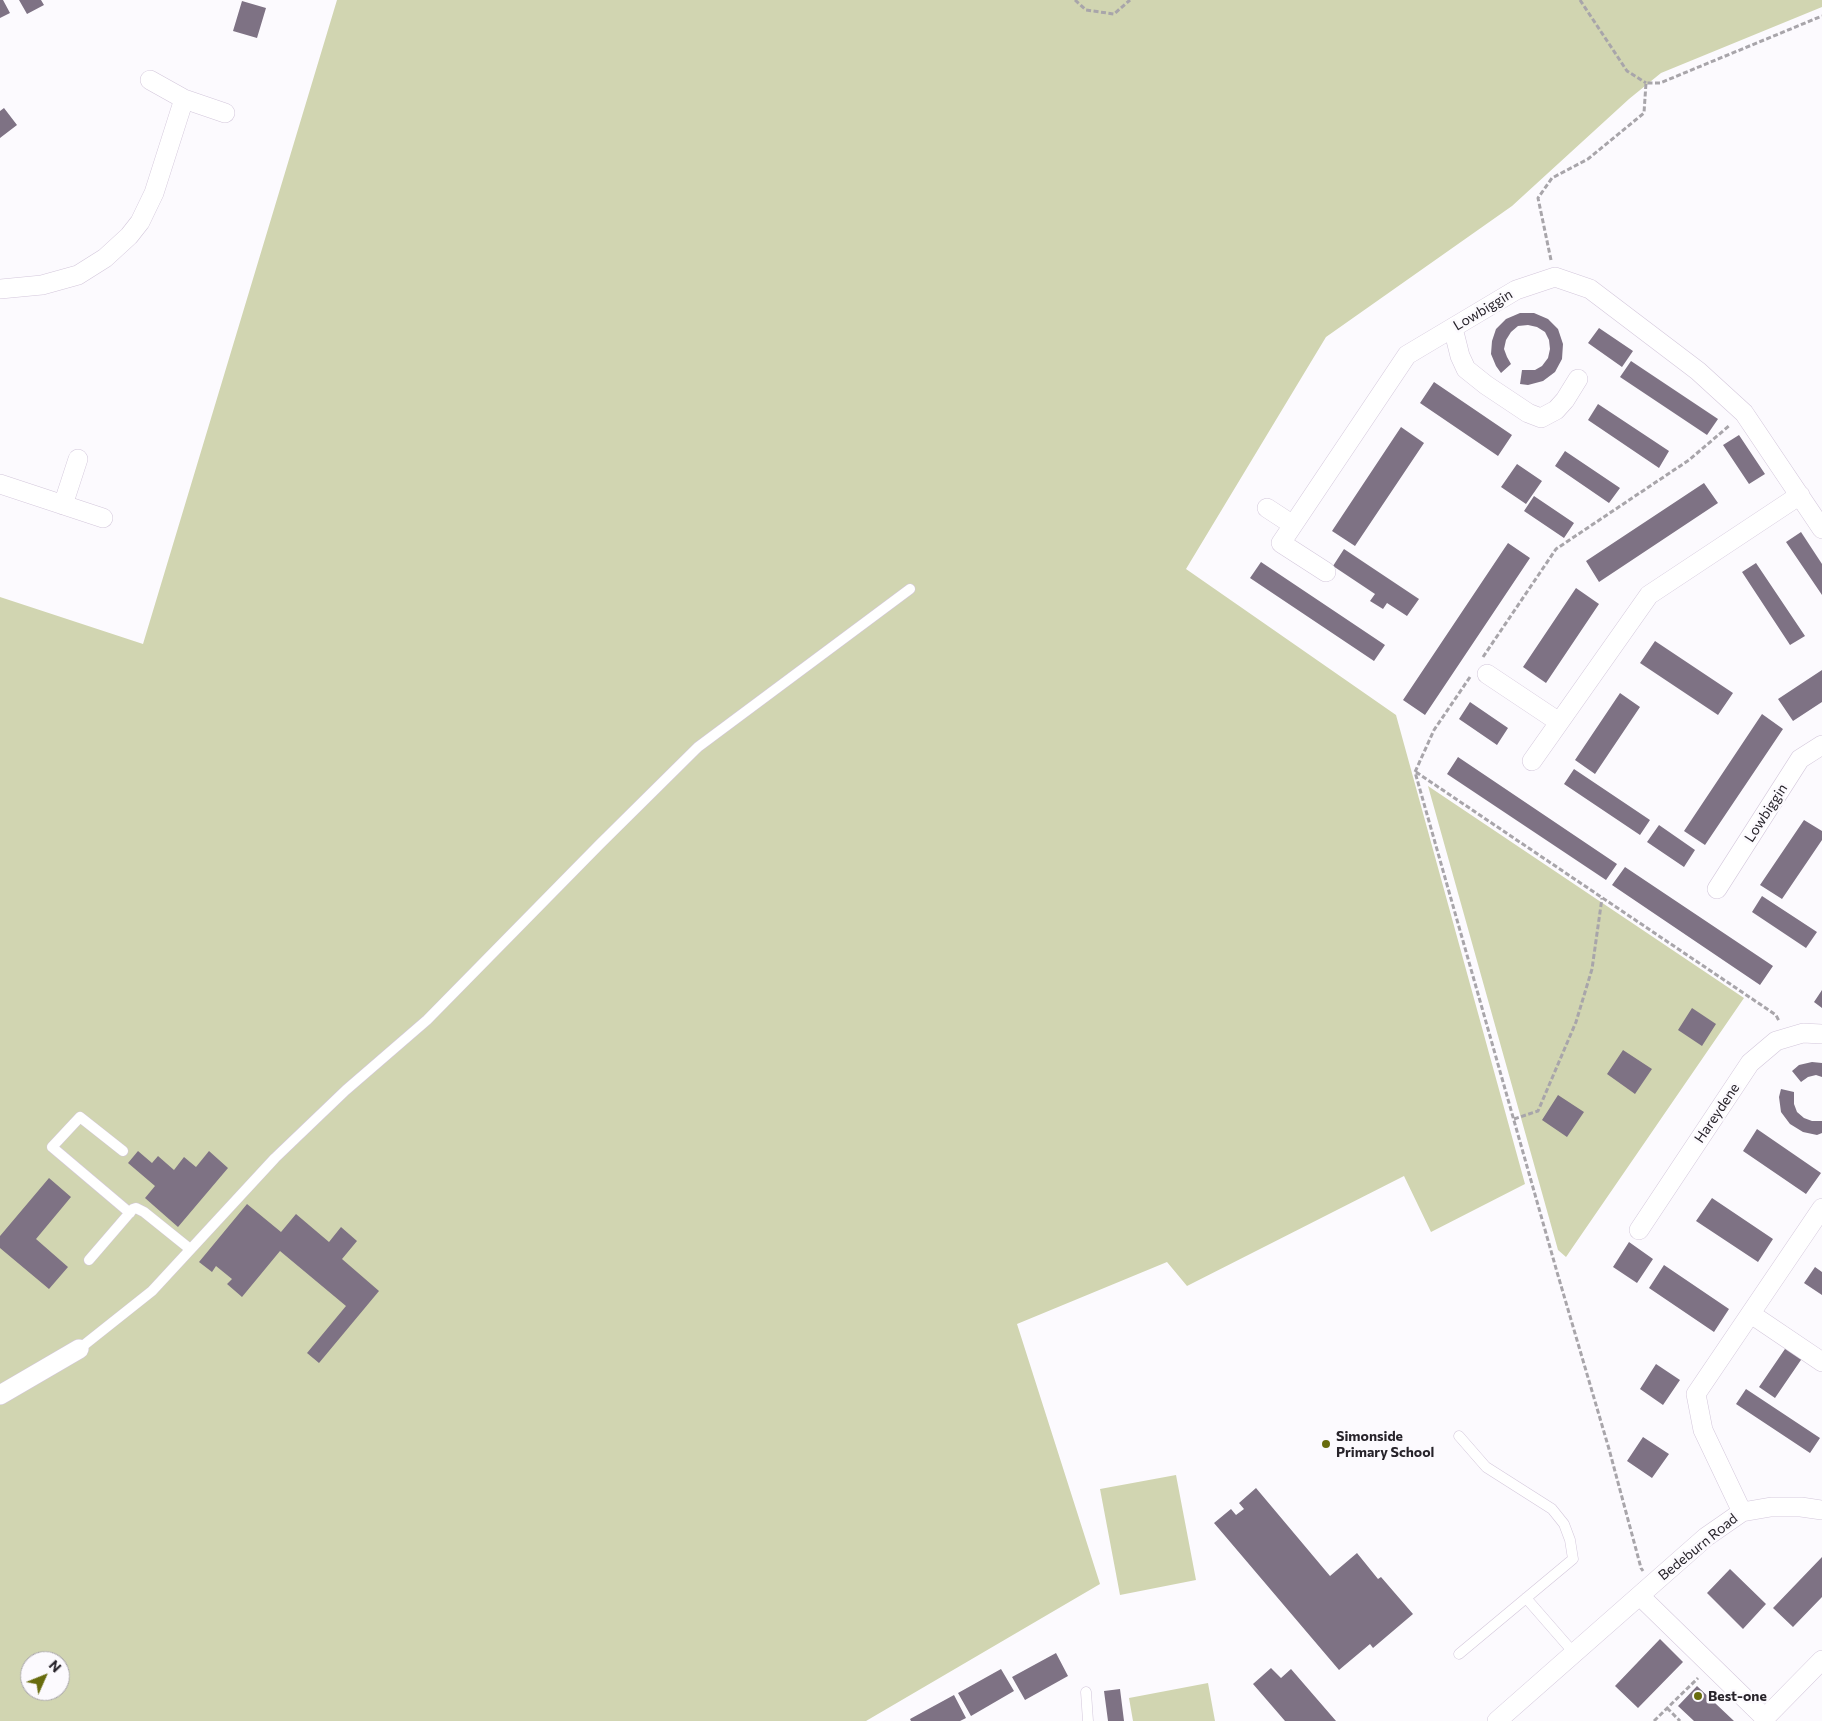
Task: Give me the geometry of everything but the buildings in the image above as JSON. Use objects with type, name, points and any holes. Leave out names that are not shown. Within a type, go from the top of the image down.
[{"type":"street","points":[[150,80],[184,99],[225,113]]},
{"type":"street","points":[[0,289],[42,285],[78,275],[105,258],[129,236],[140,222],[154,193],[184,99]]},
{"type":"street","points":[[1555,278],[1590,290],[1698,371],[1744,413],[1822,529]]},
{"type":"street","name":"Lowbiggin","points":[[1326,572],[1281,543],[1407,355],[1516,290],[1555,278]]},
{"type":"street","points":[[1453,328],[1460,356],[1466,370],[1528,413],[1541,418],[1556,410],[1565,400],[1578,379]]},
{"type":"street","points":[[63,505],[78,459]]},
{"type":"street","points":[[0,484],[103,518]]},
{"type":"street","points":[[1532,761],[1649,595],[1800,495]]},
{"type":"street","points":[[1267,508],[1293,525]]},
{"type":"street","points":[[1480,670],[1559,722]]},
{"type":"street","name":"Lowbiggin","points":[[1718,889],[1800,759],[1822,745]]},
{"type":"street","name":"Hareydene","points":[[1639,1230],[1750,1063],[1776,1041],[1803,1033],[1822,1034]]},
{"type":"street","points":[[1742,1512],[1703,1430],[1696,1394],[1822,1208]]},
{"type":"street","points":[[1751,1314],[1822,1362]]},
{"type":"street","points":[[0,1395],[79,1349]]},
{"type":"street","name":"Bedeburn Road","points":[[1497,1721],[1706,1537],[1742,1512],[1771,1507],[1822,1510]]},
{"type":"street","points":[[1640,1596],[1765,1718],[1822,1660]]},
{"type":"lane","points":[[79,1349],[152,1291],[275,1158],[346,1090],[427,1020],[698,747],[910,589]]},
{"type":"lane","points":[[123,1151],[80,1117],[52,1147],[130,1213]]},
{"type":"lane","points":[[89,1260],[136,1208],[144,1212],[190,1249]]},
{"type":"lane","points":[[1459,1436],[1486,1467],[1552,1509],[1564,1524],[1574,1559],[1459,1654]]},
{"type":"lane","points":[[1526,1598],[1574,1654]]},
{"type":"lane","points":[[1086,1692],[1088,1721]]},
{"type":"path","points":[[1075,0],[1086,10],[1114,14],[1130,0]]},
{"type":"path","points":[[1580,0],[1627,71],[1646,83],[1660,82],[1822,16]]},
{"type":"path","points":[[1555,278],[1538,198],[1552,178],[1588,158],[1644,113],[1646,83]]},
{"type":"path","points":[[1654,1582],[1641,1568],[1609,1449],[1415,772],[1434,730],[1480,670],[1556,549],[1688,460],[1744,413]]},
{"type":"path","points":[[1415,772],[1776,1015],[1785,1038]]},
{"type":"path","points":[[1514,1119],[1538,1111],[1576,1022],[1592,968],[1602,898]]},
{"type":"path","points":[[1654,1721],[1711,1666]]},
{"type":"path","points":[[1667,1708],[1680,1721]]},
{"type":"green space","points":[[337,0],[1822,0],[1822,7],[1661,73],[1629,99],[1512,206],[1326,337],[1186,569],[1396,715],[1525,1184],[1431,1232],[1404,1176],[1187,1286],[1167,1262],[1017,1324],[1100,1584],[866,1721],[0,1721],[0,597],[143,644]]},
{"type":"green space","points":[[1428,786],[1744,998],[1566,1257],[1558,1250]]},
{"type":"green space","points":[[1176,1475],[1196,1580],[1120,1595],[1100,1489]]},
{"type":"green space","points":[[1208,1683],[1215,1721],[1133,1721],[1129,1698]]},
{"type":"place","name":"Simonside Primary School","points":[[1326,1444]]},
{"type":"place","name":"Best-one","points":[[1698,1696]]}]
